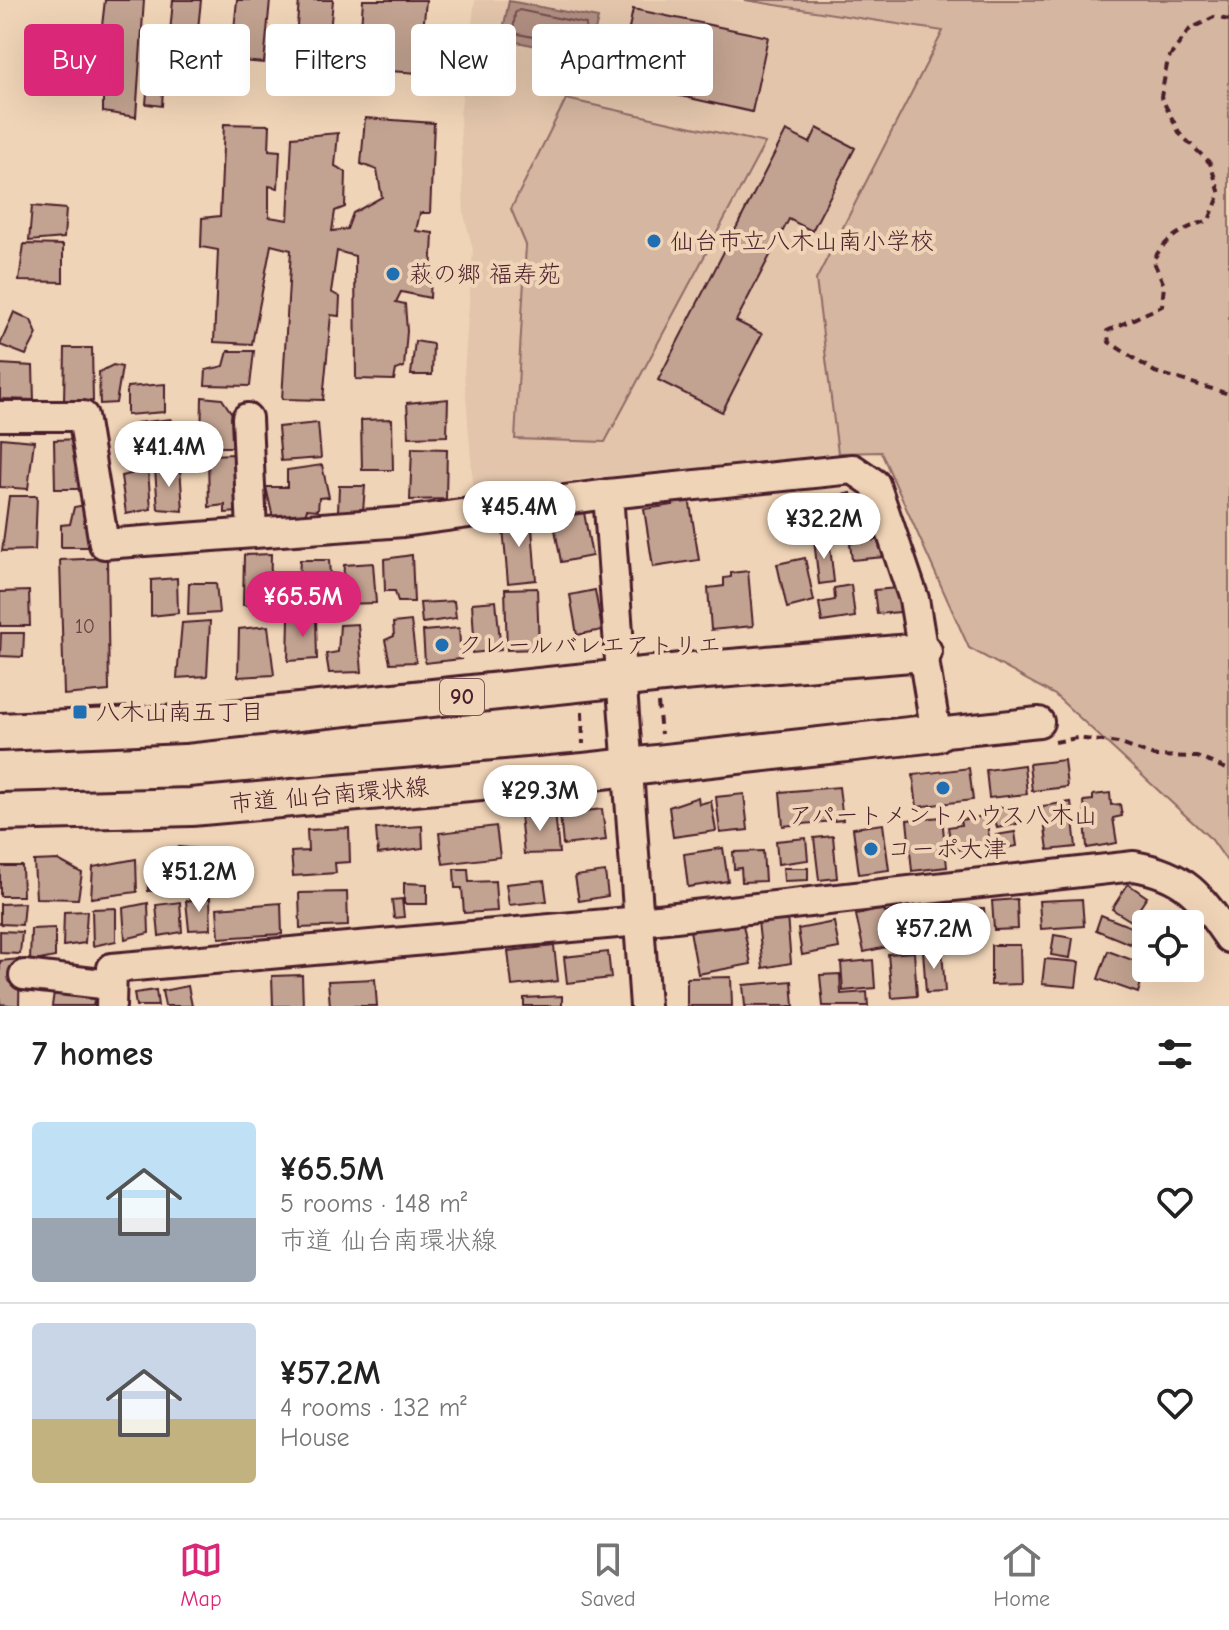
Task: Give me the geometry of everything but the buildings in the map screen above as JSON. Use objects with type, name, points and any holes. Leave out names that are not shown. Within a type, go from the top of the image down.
[{"type":"main road","name":"90","points":[[0,732],[183,724],[923,652]]},
{"type":"main road","name":"市道 仙台南環状線","points":[[0,812],[191,807],[584,772],[936,733]]},
{"type":"street","points":[[0,416],[83,416],[104,544],[403,522],[608,494],[853,469],[875,484],[914,599],[936,733]]},
{"type":"street","points":[[247,418],[252,532]]},
{"type":"street","points":[[608,494],[639,678],[629,766],[645,1006]]},
{"type":"street","name":"市道 仙台南環状線","points":[[936,733],[1042,733]]},
{"type":"street","points":[[24,975],[111,995],[112,968],[640,921],[1134,866],[1180,879],[1203,901],[1229,938]]},
{"type":"path","points":[[1229,20],[1214,17],[1190,29],[1168,59],[1161,97],[1180,134],[1210,163],[1220,194],[1209,220],[1181,229],[1165,240],[1153,260],[1164,285],[1162,306],[1107,331],[1109,342],[1155,372],[1229,394]]},
{"type":"path","points":[[639,678],[664,763]]},
{"type":"path","points":[[581,685],[584,772]]},
{"type":"path","points":[[1042,733],[1118,743],[1154,756],[1197,757],[1229,770]]},
{"type":"shaded area","name":"仙台市立八木山南小学校","points":[[475,0],[731,0],[944,31],[817,280],[838,453],[590,478],[474,495],[464,372],[473,250],[464,214],[460,115],[462,96],[516,96],[516,24],[472,24]]},
{"type":"shaded area","points":[[744,0],[1229,0],[1229,864],[1212,840],[1055,695],[969,648],[881,452],[838,453],[816,280],[943,31]]},
{"type":"shaded area","points":[[566,99],[765,143],[605,442],[515,439],[526,245],[511,209]]},
{"type":"water","points":[[509,1],[598,18],[597,24],[532,24],[532,45],[516,42],[516,24],[504,24]]},
{"type":"place","name":"仙台市立八木山南小学校","points":[[654,241]]},
{"type":"place","name":"萩の郷 福寿苑","points":[[393,274]]},
{"type":"place","name":"クレールバレエアトリエ","points":[[442,645]]},
{"type":"place","name":"八木山南五丁目","points":[[80,712]]},
{"type":"place","name":"アパートメントハウス八木山","points":[[943,788]]},
{"type":"place","name":"コーポ大津","points":[[871,849]]}]
